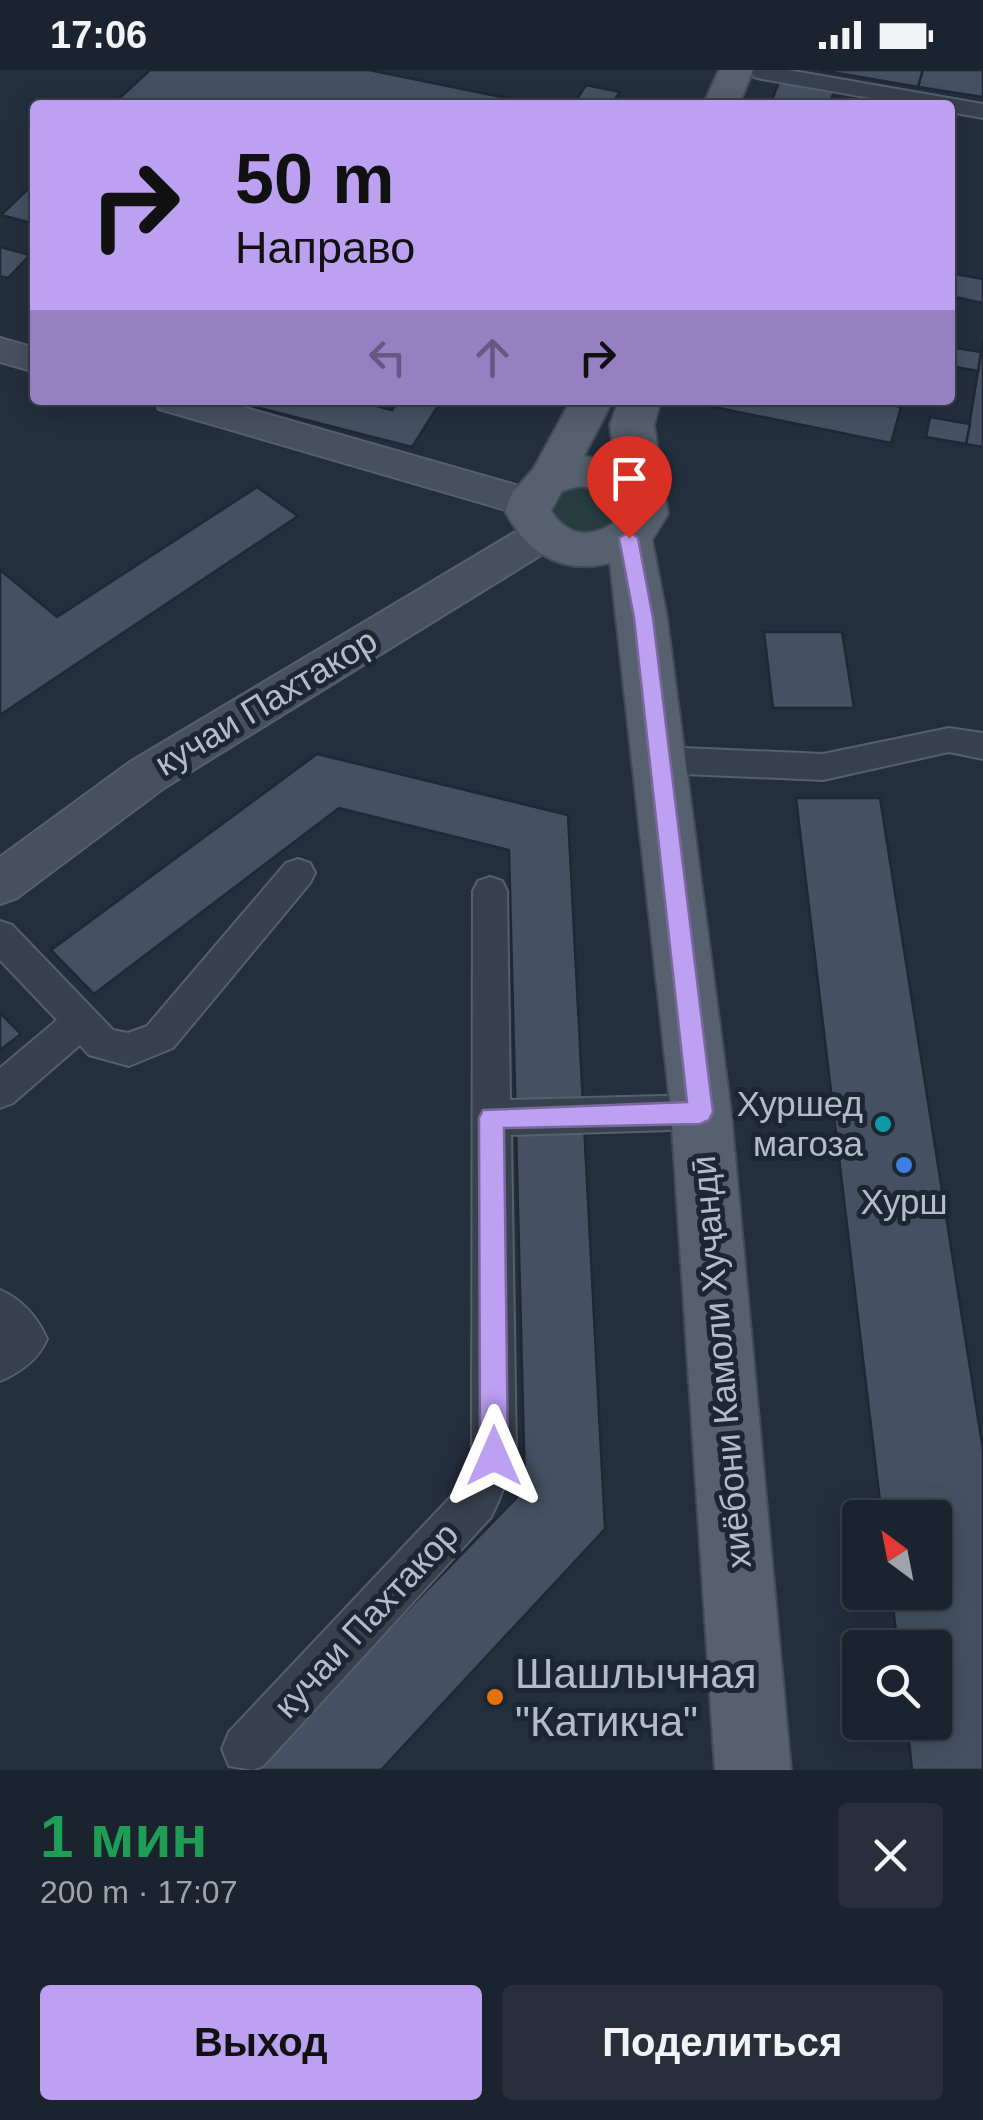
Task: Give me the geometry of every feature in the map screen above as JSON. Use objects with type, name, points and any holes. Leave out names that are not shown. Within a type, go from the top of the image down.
[{"type":"main road","points":[[727,100],[752,79]]},
{"type":"main road","points":[[0,350],[30,359]]},
{"type":"main road","points":[[188,405],[545,515],[594,550],[636,520],[634,488],[603,472],[584,470],[545,515]]},
{"type":"main road","points":[[590,405],[545,515],[558,557],[644,618]]},
{"type":"main road","name":"хиёбони Камоли Хуҷандӣ","points":[[638,405],[632,424],[644,618],[700,1112],[753,1770]]},
{"type":"main road","name":"кучаи Пахтакор","points":[[0,884],[147,774],[545,515]]},
{"type":"street","points":[[752,79],[904,100]]},
{"type":"street","points":[[955,107],[983,111]]},
{"type":"street","points":[[661,760],[823,767],[949,740],[983,746]]},
{"type":"street","points":[[0,936],[102,1044],[129,1050],[160,1038],[298,873]]},
{"type":"street","name":"кучаи Пахтакор","points":[[246,1749],[476,1502],[494,1456],[490,890]]},
{"type":"street","points":[[0,1091],[81,1022]]},
{"type":"street","points":[[492,1118],[700,1112]]},
{"type":"street","points":[[0,1310],[26,1339],[0,1360]]},
{"type":"green space","points":[[579,486],[613,497],[619,510],[613,522],[589,532],[562,526],[550,508],[562,491]]},
{"type":"building","points":[[150,70],[369,70],[516,100],[117,100]]},
{"type":"building","points":[[820,70],[923,70],[918,87]]},
{"type":"building","points":[[923,70],[983,70],[983,97],[918,87]]},
{"type":"building","points":[[779,82],[834,92],[831,100],[772,100]]},
{"type":"building","points":[[586,85],[620,92],[614,100],[576,100]]},
{"type":"building","points":[[30,187],[30,223],[1,215]]},
{"type":"building","points":[[0,247],[30,255],[8,278],[0,276]]},
{"type":"building","points":[[955,274],[983,279],[983,303],[955,297]]},
{"type":"building","points":[[983,341],[983,447],[966,444]]},
{"type":"building","points":[[955,348],[981,352],[978,371],[955,367]]},
{"type":"building","points":[[248,405],[373,405],[392,410],[396,405],[439,405],[412,447]]},
{"type":"building","points":[[704,405],[901,407],[891,443]]},
{"type":"building","points":[[930,417],[970,424],[966,444],[926,437]]},
{"type":"building","points":[[257,487],[298,516],[0,715],[0,570],[57,617]]},
{"type":"building","points":[[764,632],[842,632],[854,708],[773,708]]},
{"type":"building","points":[[317,754],[568,815],[605,1529],[381,1770],[252,1770],[525,1489],[509,850],[339,808],[94,994],[51,950]]},
{"type":"building","name":"Хуршед магоза","points":[[796,798],[880,798],[983,1450],[983,1770],[912,1770],[909,1740],[952,1740],[952,1630],[896,1630],[893,1610],[952,1610],[952,1500],[880,1500]]},
{"type":"building","points":[[0,1013],[21,1034],[0,1050]]},
{"type":"place","name":"Хуршед магоза","points":[[883,1124]]},
{"type":"place","name":"Хурш","points":[[904,1165]]},
{"type":"place","name":"Шашлычная \"Катикча\"","points":[[495,1697]]},
{"type":"route","points":[[494,1456],[492,1118],[700,1112],[644,618],[629,538]]}]
